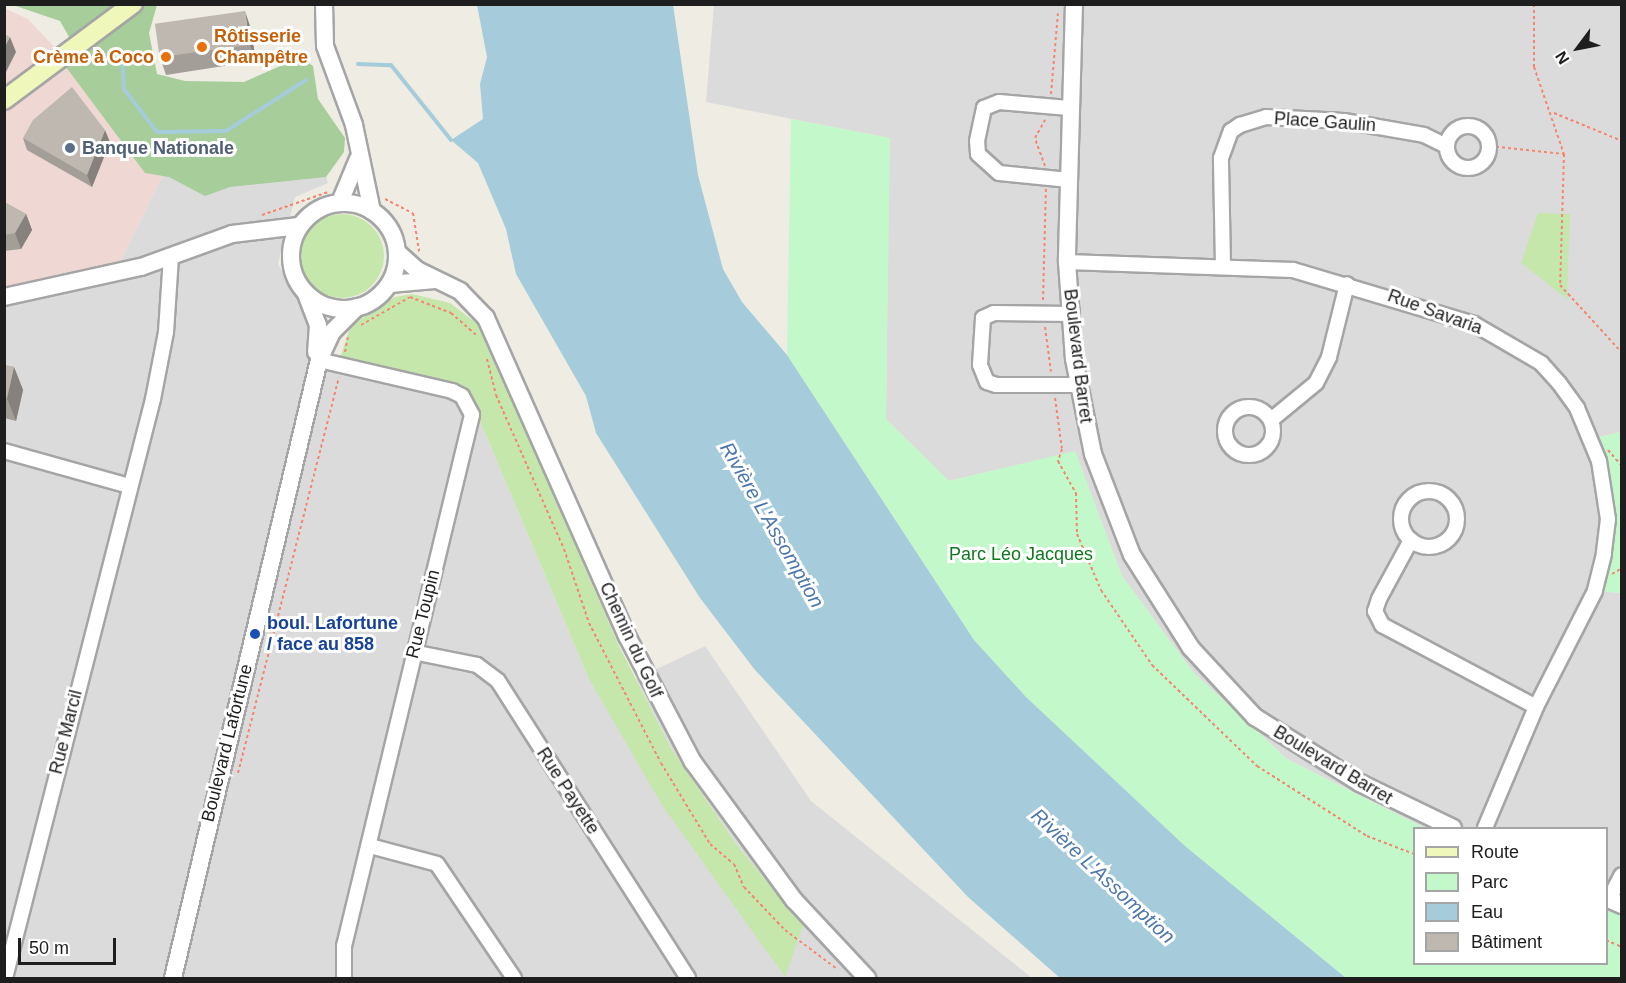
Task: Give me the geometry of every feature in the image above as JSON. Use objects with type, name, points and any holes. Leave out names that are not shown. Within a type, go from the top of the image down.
[{"type":"main road","points":[[4,100],[133,4]]},
{"type":"street","points":[[324,4],[325,46],[361,152],[374,204],[385,221],[397,252],[390,284]]},
{"type":"street","name":"Boulevard Barret","points":[[1074,4],[1069,108],[1067,262],[1078,385],[1113,511],[1132,555],[1191,648],[1255,717],[1288,741],[1451,827]]},
{"type":"street","points":[[1069,108],[999,102],[984,108],[977,141],[982,160],[999,173],[1069,180]]},
{"type":"street","name":"Place Gaulin","points":[[1223,266],[1221,158],[1231,131],[1240,125],[1266,117],[1344,122],[1424,135],[1447,146],[1451,159],[1468,168],[1486,159],[1490,146]]},
{"type":"street","points":[[1447,146],[1458,128],[1472,126],[1484,133],[1490,146]]},
{"type":"street","points":[[340,202],[361,152]]},
{"type":"street","points":[[290,258],[299,226],[317,209],[340,202],[374,204]]},
{"type":"street","points":[[4,297],[171,257],[232,234],[299,226]]},
{"type":"street","points":[[232,234],[266,240],[290,258],[303,291],[328,307],[357,308],[390,284],[439,281]]},
{"type":"street","name":"Chemin du Golf","points":[[397,252],[404,262],[473,302],[498,337],[627,636],[693,762],[794,900],[867,978]]},
{"type":"street","name":"Rue Marcil","points":[[4,978],[166,332],[171,257]]},
{"type":"street","name":"Rue Savaria","points":[[1067,262],[1293,270],[1347,284],[1445,313],[1496,335],[1541,363],[1577,408],[1606,488],[1604,554],[1595,591],[1536,707],[1485,827]]},
{"type":"street","points":[[1270,420],[1316,383],[1329,357],[1347,284]]},
{"type":"street","name":"Boulevard Lafortune","points":[[283,508],[282,494],[319,341],[315,309],[303,291]]},
{"type":"street","name":"Boulevard Lafortune","points":[[173,978],[319,360],[332,332],[357,308]]},
{"type":"street","points":[[1071,314],[994,313],[983,318],[980,365],[987,382],[996,385],[1078,385]]},
{"type":"street","name":"Rue Toupin","points":[[319,360],[452,391],[469,405],[470,425],[413,652],[370,846],[344,946],[344,978]]},
{"type":"street","points":[[4,451],[129,486]]},
{"type":"street","points":[[1411,540],[1436,547],[1450,538],[1457,513],[1448,497],[1430,491],[1412,497],[1402,513],[1411,540],[1379,599],[1375,611],[1382,625],[1536,707]]},
{"type":"street","name":"Rue Payette","points":[[413,652],[477,665],[498,681],[688,978]]},
{"type":"street","points":[[370,846],[437,864],[514,978]]},
{"type":"street","points":[[1612,901],[1622,875]]},
{"type":"path","points":[[1059,4],[1049,106],[1035,138],[1047,179],[1044,315],[1052,385],[1061,435],[1059,470],[1074,485],[1077,534],[1101,590],[1152,665],[1257,766],[1367,836],[1413,854]]},
{"type":"path","points":[[1534,4],[1534,67],[1554,113],[1564,154],[1560,285],[1622,353]]},
{"type":"path","points":[[1554,113],[1622,141]]},
{"type":"path","points":[[1490,146],[1564,154]]},
{"type":"path","points":[[374,204],[400,203],[412,213],[421,242],[414,261]]},
{"type":"path","points":[[356,327],[410,297],[451,313],[482,341]]},
{"type":"path","points":[[345,352],[352,332]]},
{"type":"path","points":[[487,354],[496,395],[564,549],[589,623],[661,763],[710,844],[734,864],[744,887],[785,930],[839,971]]},
{"type":"path","points":[[235,786],[338,381]]},
{"type":"path","points":[[1608,941],[1622,947]]},
{"type":"shaded area","points":[[714,5],[1621,5],[1621,432],[1590,439],[1604,483],[1595,591],[1621,593],[1621,915],[1608,908],[1608,827],[1423,827],[1287,759],[1193,672],[1122,576],[1075,452],[948,481],[886,419],[889,138],[706,102]]},
{"type":"shaded area","points":[[4,8],[28,19],[167,167],[120,262],[5,289]]},
{"type":"shaded area","points":[[317,144],[328,183],[295,197],[278,264],[310,318],[309,353],[459,389],[472,402],[589,679],[803,926],[736,844],[671,748],[636,679],[705,646],[811,801],[1032,978],[5,978],[4,289],[120,262],[167,167]]},
{"type":"green space","points":[[13,5],[157,5],[149,33],[157,74],[185,81],[244,82],[301,57],[313,66],[318,99],[345,138],[344,152],[326,177],[230,187],[205,196],[169,177],[145,173],[66,67],[72,42],[60,21]]},
{"type":"green space","name":"Parc Léo Jacques","points":[[791,119],[890,138],[886,419],[949,481],[1075,451],[1122,576],[1193,672],[1287,759],[1423,827],[1413,827],[1413,965],[1608,965],[1608,908],[1621,915],[1621,978],[1346,978],[1185,846],[1026,697],[974,640],[787,355]]},
{"type":"green space","points":[[1538,213],[1570,214],[1567,299],[1521,263]]},
{"type":"green space","points":[[342,214],[365,221],[377,233],[384,256],[377,279],[365,291],[342,298],[319,291],[307,279],[300,256],[307,233],[319,221]]},
{"type":"green space","points":[[412,294],[450,303],[480,326],[619,646],[671,748],[736,844],[803,926],[785,977],[662,805],[589,679],[472,402],[459,389],[340,358],[351,325],[395,297]]},
{"type":"green space","points":[[1621,432],[1621,593],[1595,591],[1608,519],[1590,439]]},
{"type":"water","name":"Rivière L'Assomption","points":[[477,5],[673,5],[698,175],[723,269],[742,302],[787,355],[974,640],[1026,697],[1185,846],[1346,978],[1060,978],[968,897],[755,670],[700,598],[596,433],[586,396],[516,274],[506,229],[478,163],[451,140],[483,119],[480,84],[487,57]]},
{"type":"building","points":[[245,11],[250,45],[160,57],[155,24]]},
{"type":"building","points":[[4,34],[10,37],[4,48]]},
{"type":"building","points":[[72,87],[105,130],[87,175],[23,138],[33,120]]},
{"type":"building","points":[[4,202],[26,214],[15,233],[4,235]]},
{"type":"building","points":[[4,365],[14,367],[7,398],[4,397]]},
{"type":"waterway","points":[[122,52],[124,89],[157,132],[226,131],[306,80]]},
{"type":"waterway","points":[[358,64],[391,65],[451,140]]},
{"type":"place","name":"Rôtisserie Champêtre","points":[[202,47]]},
{"type":"place","name":"Crème à Coco","points":[[166,57]]},
{"type":"place","name":"Banque Nationale","points":[[70,148]]},
{"type":"place","name":"boul. Lafortune / face au 858","points":[[255,634]]}]
